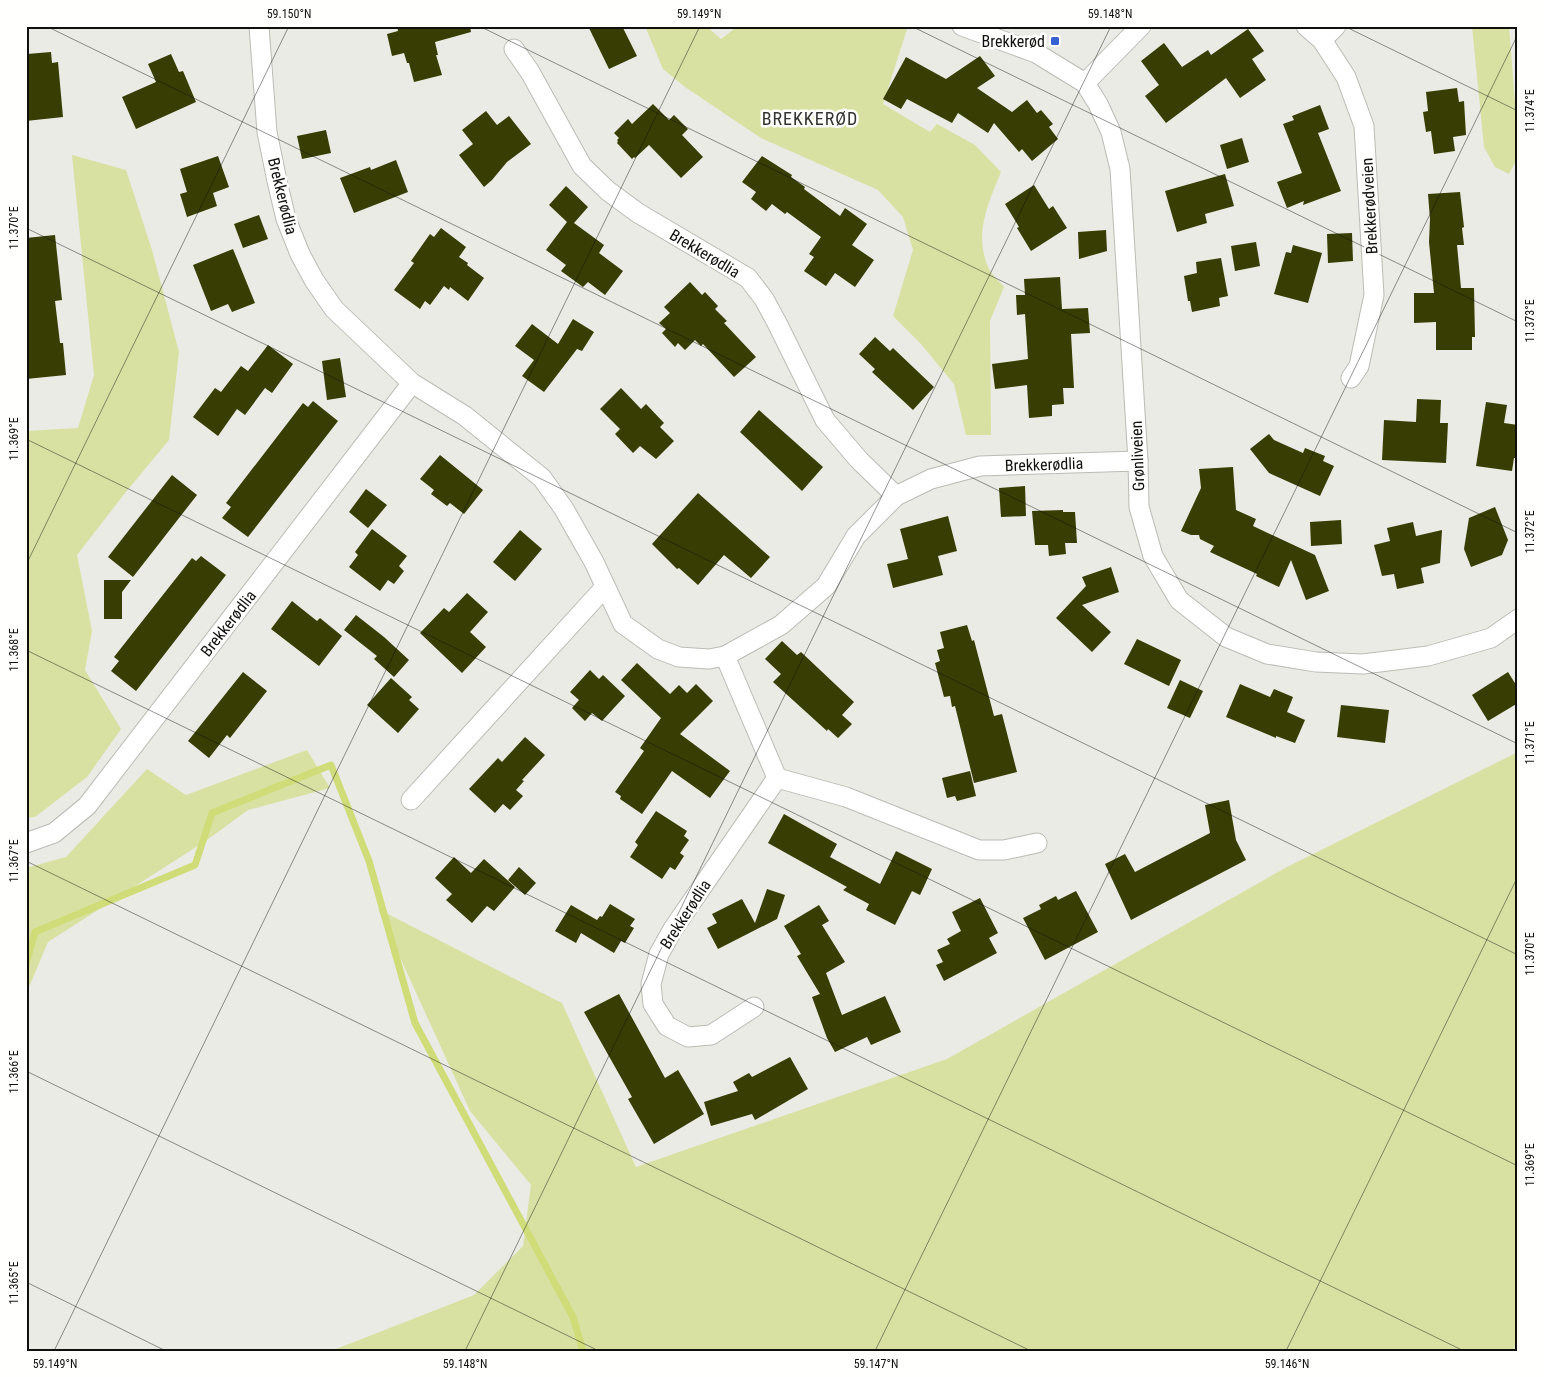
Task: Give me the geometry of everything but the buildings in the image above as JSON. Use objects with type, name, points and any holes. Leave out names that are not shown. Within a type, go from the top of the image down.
[{"type":"street","name":"Brekkerødlia","points":[[259,26],[268,132],[286,218],[300,254],[314,280],[334,309],[412,383],[465,416],[542,478],[564,510],[594,562],[623,624],[658,649],[679,657],[709,659],[725,656],[781,625],[826,586],[856,536],[896,496],[931,479],[980,466],[1138,461]]},
{"type":"street","name":"Grønliveien","points":[[962,26],[1036,53],[1085,83],[1098,104],[1111,132],[1120,169],[1138,461],[1139,507],[1152,556],[1179,600],[1226,637],[1267,654],[1316,662],[1363,664],[1428,656],[1491,638],[1518,619]]},
{"type":"street","points":[[1085,83],[1141,26]]},
{"type":"street","name":"Brekkerødveien","points":[[1306,26],[1322,40],[1346,77],[1364,126],[1374,295],[1359,366],[1351,378]]},
{"type":"street","points":[[1322,40],[1336,26]]},
{"type":"street","name":"Brekkerødlia","points":[[514,49],[530,72],[582,166],[608,191],[638,212],[748,278],[764,299],[776,321],[825,420],[859,460],[896,496]]},
{"type":"street","name":"Brekkerødlia","points":[[26,843],[54,833],[87,806],[412,383]]},
{"type":"street","points":[[411,800],[605,587]]},
{"type":"street","points":[[725,656],[777,778],[846,797],[979,850],[1004,850],[1037,843]]},
{"type":"street","name":"Brekkerødlia","points":[[754,1008],[711,1035],[688,1037],[667,1026],[653,1004],[651,984],[659,954],[673,929],[777,778]]},
{"type":"green space","points":[[645,26],[706,26],[721,39],[738,26],[908,26],[883,104],[930,132],[937,124],[975,145],[1001,172],[987,208],[982,231],[984,256],[989,269],[1004,287],[990,321],[991,435],[966,435],[954,384],[921,344],[893,316],[913,250],[903,217],[878,190],[761,138],[685,87],[663,69]]},
{"type":"green space","points":[[1472,26],[1509,26],[1517,129],[1517,159],[1509,174],[1495,167],[1484,147]]},
{"type":"green space","points":[[72,155],[126,170],[152,250],[179,352],[169,440],[77,555],[92,631],[85,670],[121,729],[87,777],[35,817],[26,818],[26,431],[78,428],[94,375]]},
{"type":"green space","points":[[307,750],[330,788],[248,810],[207,840],[48,942],[29,987],[26,988],[26,868],[66,857],[147,769],[186,795]]},
{"type":"green space","points":[[1518,752],[1518,1351],[331,1351],[474,1295],[523,1246],[531,1185],[470,1111],[378,909],[562,1003],[636,1167],[947,1059],[1287,867]]},
{"type":"waterway","points":[[26,964],[35,932],[195,865],[212,813],[331,765],[369,861],[415,1023],[573,1317],[583,1351]]},
{"type":"place","name":"Brekkerød","points":[[1055,41]]},
{"type":"district","name":"BREKKERØD","points":[[810,119]]}]
